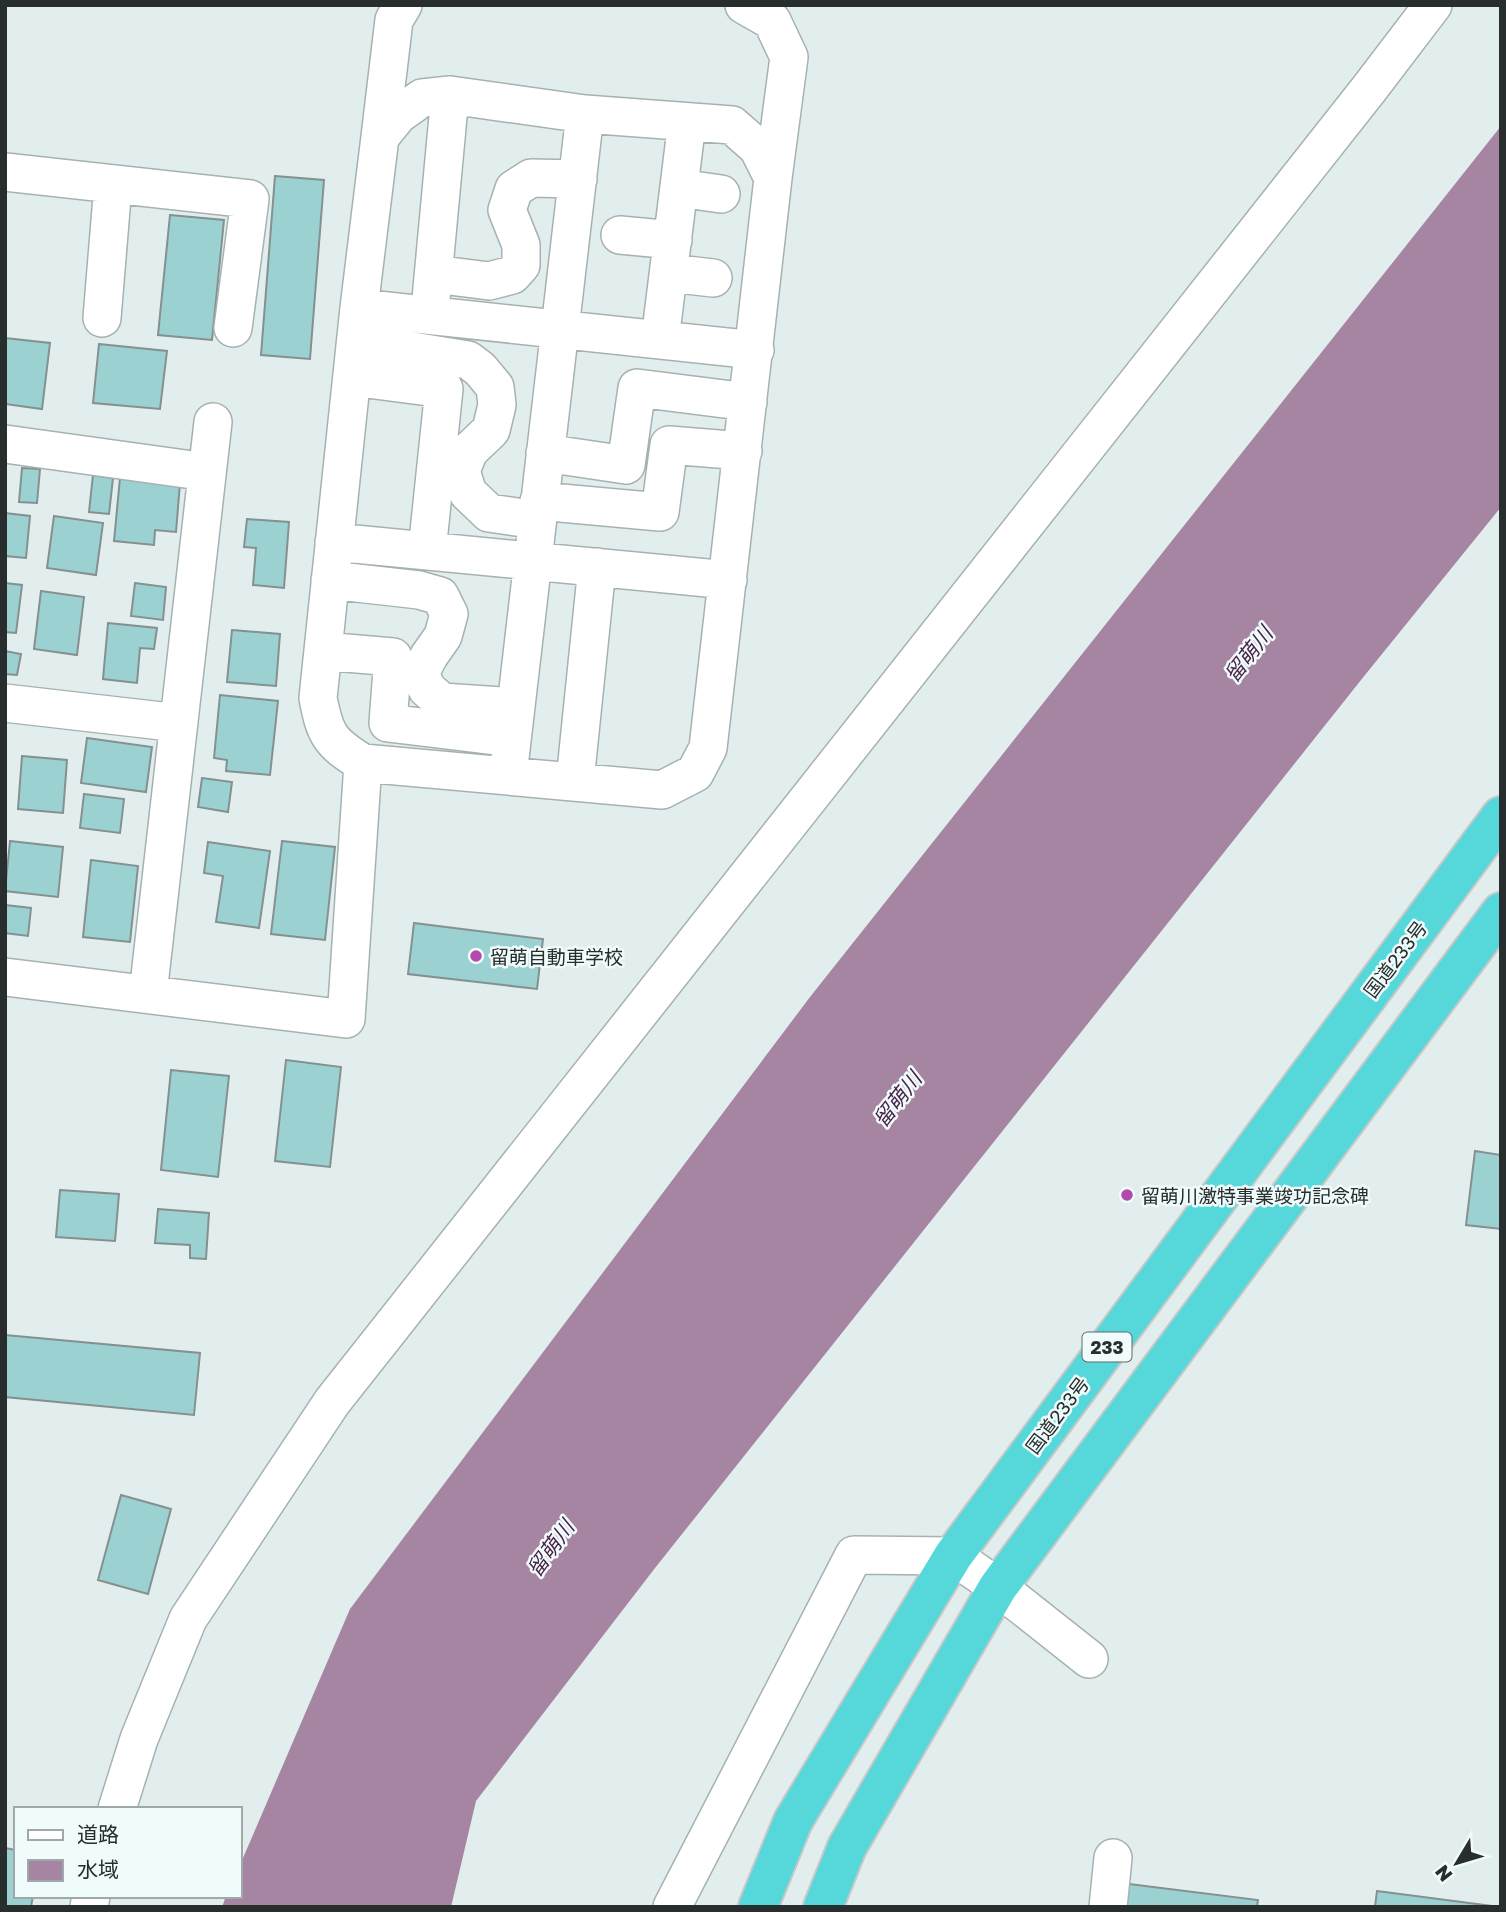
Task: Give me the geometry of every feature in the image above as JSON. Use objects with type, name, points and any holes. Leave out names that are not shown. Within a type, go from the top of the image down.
[{"type":"highway","name":"国道233号","points":[[758,1907],[793,1821],[953,1556],[1501,816]]},
{"type":"highway","name":"233","points":[[823,1907],[847,1847],[998,1587],[1501,912]]},
{"type":"street","points":[[403,5],[394,20],[356,342],[318,698],[323,726],[339,749],[363,763],[662,790],[695,774],[708,748],[789,57],[772,21],[744,5]]},
{"type":"street","points":[[118,1807],[139,1739],[188,1619],[332,1402],[1433,5]]},
{"type":"street","points":[[380,137],[398,115],[422,98],[450,94],[584,114],[732,125],[758,148],[773,178]]},
{"type":"street","points":[[430,316],[450,94]]},
{"type":"street","points":[[508,775],[584,114]]},
{"type":"street","points":[[660,340],[687,122]]},
{"type":"street","points":[[5,173],[250,199],[233,328]]},
{"type":"street","points":[[433,274],[489,281],[512,275],[521,265],[521,245],[507,210],[514,189],[531,178],[578,179]]},
{"type":"street","points":[[102,318],[113,185]]},
{"type":"street","points":[[678,188],[721,194]]},
{"type":"street","points":[[620,235],[671,256],[713,278]]},
{"type":"street","points":[[356,342],[430,316],[755,350]]},
{"type":"street","points":[[356,342],[468,360],[480,369],[495,387],[497,405],[491,430],[469,451],[461,471],[468,493],[489,513],[538,510],[660,512],[669,445],[743,451]]},
{"type":"street","points":[[356,342],[444,389],[427,551]]},
{"type":"street","points":[[545,453],[626,465],[637,387],[748,402]]},
{"type":"street","points":[[148,994],[213,422]]},
{"type":"street","points":[[5,444],[207,472]]},
{"type":"street","points":[[334,542],[728,580]]},
{"type":"street","points":[[575,781],[597,567]]},
{"type":"street","points":[[330,580],[419,590],[440,596],[449,614],[443,636],[420,673],[427,689],[442,702],[514,723]]},
{"type":"street","points":[[323,651],[393,657],[388,723],[514,723]]},
{"type":"street","points":[[5,703],[179,723]]},
{"type":"street","points":[[5,976],[346,1019],[363,763]]},
{"type":"street","points":[[671,1907],[854,1555],[953,1556],[998,1587],[1089,1659]]},
{"type":"street","points":[[1108,1907],[1113,1858]]},
{"type":"water","name":"留萌川","points":[[1501,126],[1501,507],[655,1568],[476,1801],[451,1907],[222,1907],[225,1898],[242,1898],[242,1860],[350,1609],[810,997]]},
{"type":"building","points":[[275,176],[324,180],[310,359],[261,355]]},
{"type":"building","points":[[170,215],[224,220],[212,340],[158,335]]},
{"type":"building","points":[[5,338],[50,343],[42,409],[5,404]]},
{"type":"building","points":[[99,344],[167,351],[160,409],[93,403]]},
{"type":"building","points":[[22,468],[40,469],[37,503],[19,502]]},
{"type":"building","points":[[93,475],[113,478],[109,514],[89,512]]},
{"type":"building","points":[[120,478],[180,483],[176,532],[155,530],[154,545],[114,541]]},
{"type":"building","points":[[5,513],[30,516],[26,558],[5,556]]},
{"type":"building","points":[[54,516],[103,523],[96,575],[47,568]]},
{"type":"building","points":[[247,519],[289,522],[284,588],[253,585],[256,548],[244,547]]},
{"type":"building","points":[[5,583],[22,585],[16,633],[5,632]]},
{"type":"building","points":[[135,583],[166,587],[163,620],[131,616]]},
{"type":"building","points":[[41,591],[84,597],[77,655],[34,649]]},
{"type":"building","points":[[108,623],[157,628],[154,649],[140,648],[137,683],[103,679]]},
{"type":"building","points":[[232,630],[280,634],[276,686],[227,682]]},
{"type":"building","points":[[5,651],[21,654],[17,675],[5,674]]},
{"type":"building","points":[[220,695],[278,701],[270,775],[226,771],[227,760],[214,758]]},
{"type":"building","points":[[87,738],[152,747],[146,792],[81,783]]},
{"type":"building","points":[[22,756],[67,760],[63,813],[18,809]]},
{"type":"building","points":[[202,778],[232,782],[228,812],[198,807]]},
{"type":"building","points":[[84,794],[124,799],[120,833],[80,828]]},
{"type":"building","points":[[10,841],[63,847],[58,897],[5,891]]},
{"type":"building","points":[[282,841],[335,847],[325,940],[271,934]]},
{"type":"building","points":[[208,842],[270,851],[259,928],[216,922],[223,876],[204,873]]},
{"type":"building","points":[[91,860],[138,866],[130,942],[83,937]]},
{"type":"building","points":[[5,905],[31,908],[28,936],[5,933]]},
{"type":"building","name":"留萌自動車学校","points":[[414,923],[543,939],[537,989],[408,974]]},
{"type":"building","points":[[286,1060],[341,1067],[330,1167],[275,1161]]},
{"type":"building","points":[[171,1070],[229,1076],[218,1177],[161,1170]]},
{"type":"building","points":[[1475,1151],[1501,1155],[1501,1229],[1466,1225]]},
{"type":"building","points":[[60,1190],[119,1194],[115,1241],[56,1237]]},
{"type":"building","points":[[158,1209],[209,1213],[206,1259],[190,1258],[190,1245],[155,1243]]},
{"type":"building","points":[[5,1335],[200,1353],[194,1415],[5,1397]]},
{"type":"building","points":[[121,1495],[171,1509],[148,1594],[98,1580]]},
{"type":"building","points":[[5,1848],[14,1850],[14,1898],[33,1898],[31,1907],[5,1907]]},
{"type":"building","points":[[1129,1884],[1258,1900],[1257,1907],[1126,1907]]},
{"type":"building","points":[[1377,1891],[1500,1907],[1375,1907]]},
{"type":"place","name":"留萌自動車学校","points":[[476,956]]},
{"type":"place","name":"留萌川激特事業竣功記念碑","points":[[1127,1195]]}]
